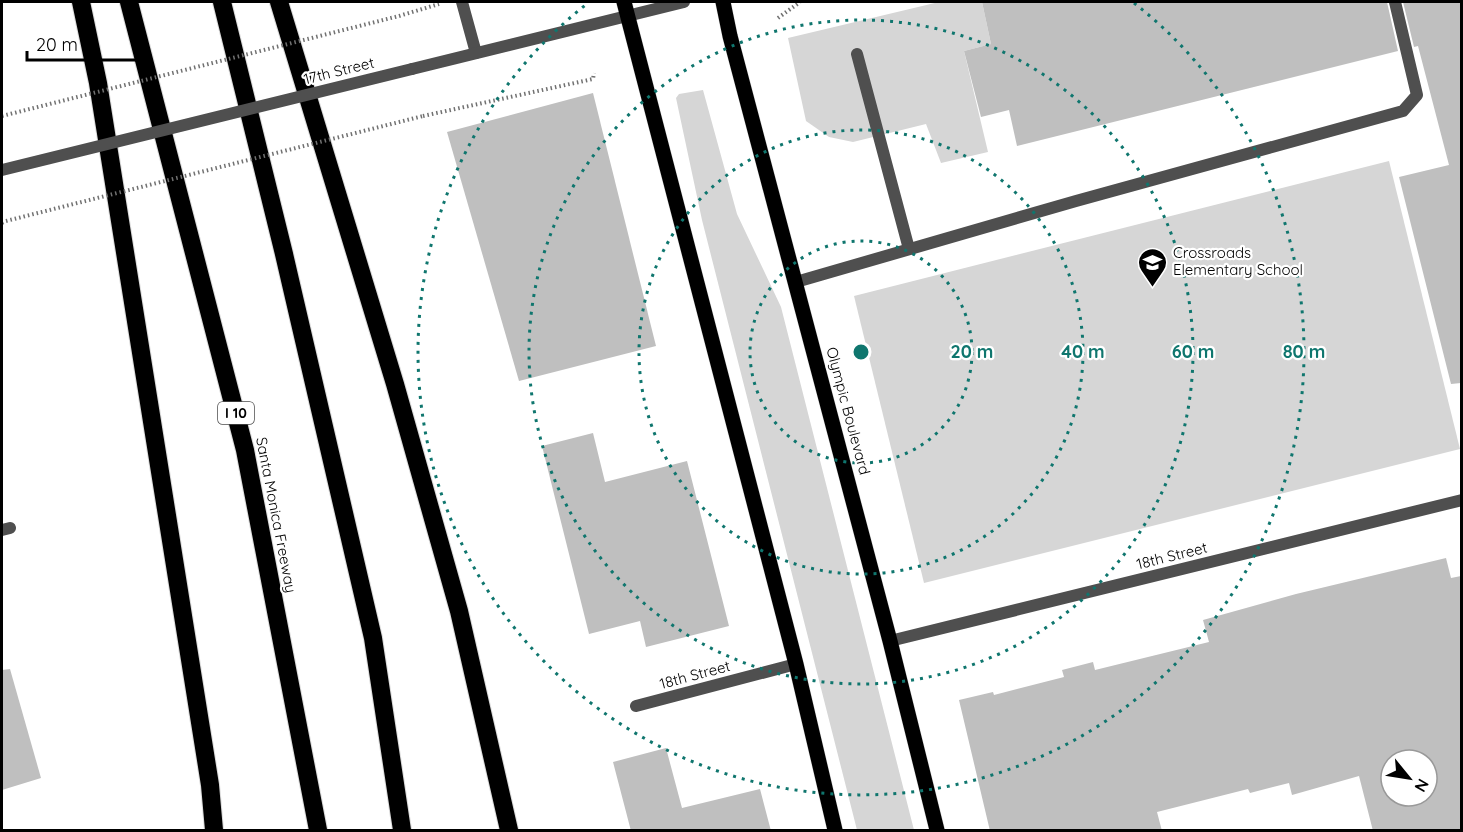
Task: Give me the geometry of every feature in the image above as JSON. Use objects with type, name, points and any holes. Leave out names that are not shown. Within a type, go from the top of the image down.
[{"type":"highway","points":[[81,2],[98,83],[208,773],[214,831]]},
{"type":"highway","name":"Santa Monica Freeway","points":[[129,2],[245,450],[318,831]]},
{"type":"highway","points":[[222,2],[284,254],[373,638],[402,831]]},
{"type":"highway","points":[[279,2],[395,384],[453,588],[509,831]]},
{"type":"main road","name":"Olympic Boulevard","points":[[723,2],[730,36],[891,641],[938,831]]},
{"type":"main road","points":[[626,9],[796,664],[835,831]]},
{"type":"street","points":[[462,2],[476,53]]},
{"type":"street","name":"17th Street","points":[[2,170],[476,53],[626,9],[684,2]]},
{"type":"street","points":[[796,282],[1403,111],[1417,95],[1395,2]]},
{"type":"street","points":[[857,54],[909,249]]},
{"type":"street","name":"18th Street","points":[[891,641],[1461,500]]},
{"type":"street","name":"18th Street","points":[[636,706],[796,664]]},
{"type":"path","points":[[778,18],[800,2]]},
{"type":"path","points":[[2,116],[399,16],[434,5]]},
{"type":"path","points":[[4,222],[423,116],[593,80],[594,73]]},
{"type":"shaded area","points":[[939,2],[982,2],[991,44],[964,51],[988,152],[941,163],[926,124],[853,142],[829,137],[806,121],[788,38]]},
{"type":"shaded area","points":[[703,90],[737,214],[781,307],[914,830],[857,830],[702,220],[676,98],[679,94]]},
{"type":"shaded area","points":[[1389,161],[1460,449],[924,583],[854,296]]},
{"type":"building","points":[[982,2],[1387,2],[1398,51],[1017,146],[1009,110],[981,117],[964,51],[991,44]]},
{"type":"building","points":[[1403,2],[1461,2],[1461,383],[1451,384],[1399,177],[1449,165],[1418,46],[1414,47]]},
{"type":"building","points":[[593,93],[656,346],[519,381],[447,132]]},
{"type":"building","points":[[593,433],[605,482],[687,461],[729,626],[646,647],[640,621],[589,634],[542,446]]},
{"type":"building","points":[[1446,558],[1451,578],[1461,576],[1461,831],[1373,831],[1359,776],[1292,795],[1289,783],[1250,793],[1248,789],[1157,812],[1162,831],[990,831],[959,700],[993,692],[994,695],[1064,677],[1062,670],[1093,662],[1095,670],[1209,642],[1203,620],[1296,594]]},
{"type":"building","points":[[10,669],[41,778],[2,790],[2,670]]},
{"type":"building","points":[[666,748],[682,808],[760,789],[771,831],[631,831],[613,762]]},
{"type":"place","name":"Crossroads Elementary School","points":[[1152,288]]}]
